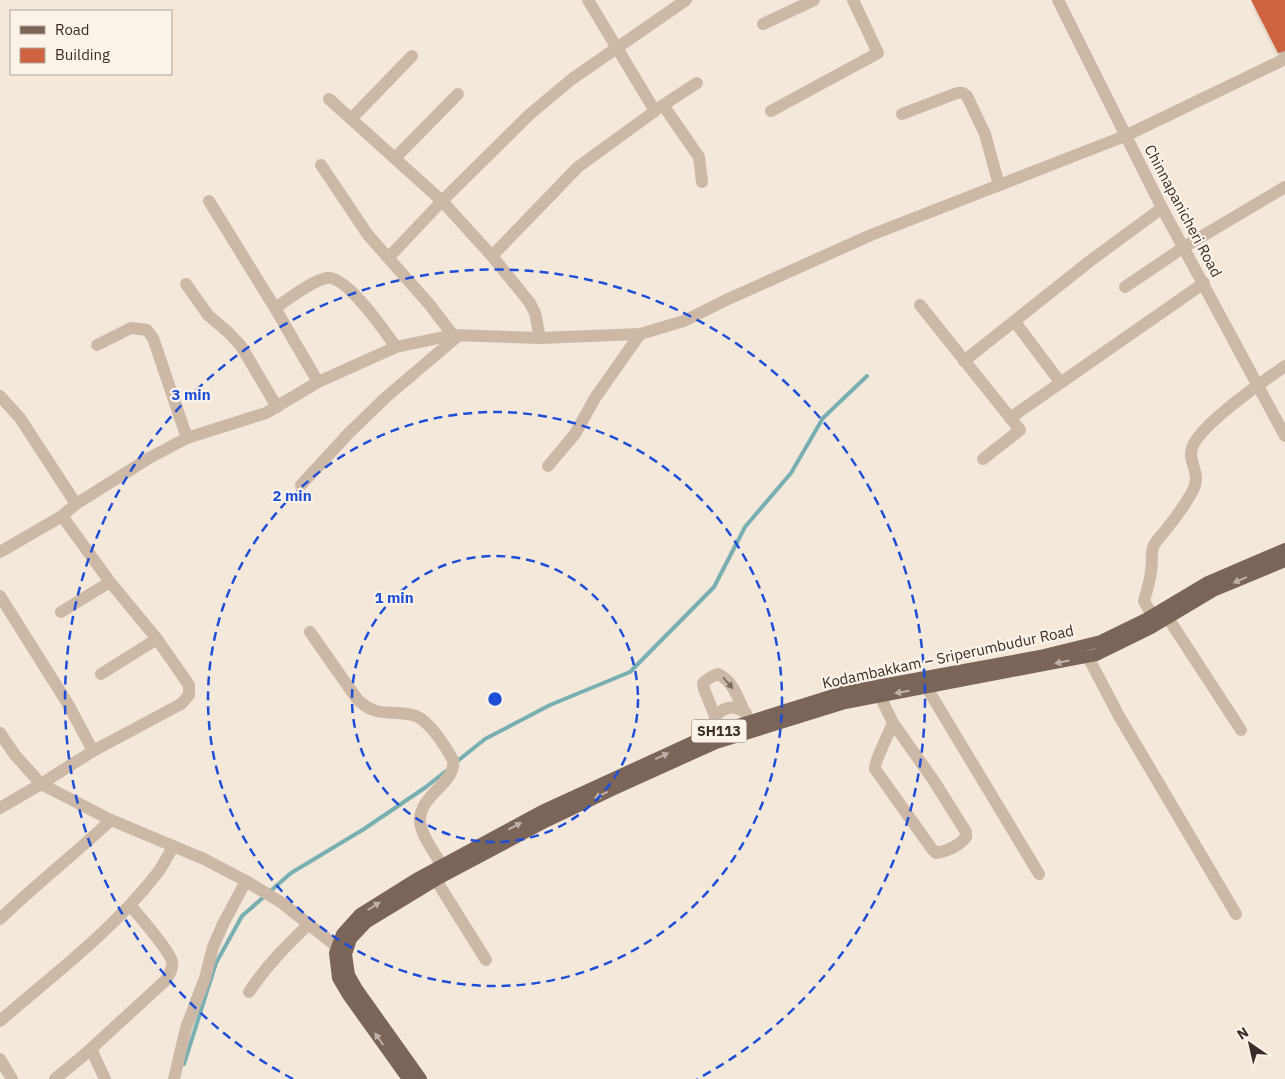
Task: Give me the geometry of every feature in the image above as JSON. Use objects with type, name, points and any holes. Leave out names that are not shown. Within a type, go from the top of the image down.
[{"type":"main road","name":"Kodambakkam – Sriperumbudur Road","points":[[341,950],[342,934],[360,914],[442,865],[542,811],[747,716],[843,692],[1040,656],[1101,641],[1152,615],[1208,582],[1285,549]]},
{"type":"main road","name":"Kodambakkam – Sriperumbudur Road","points":[[341,950],[367,922],[436,880],[547,820],[716,743],[845,703],[1096,655],[1168,618],[1213,591],[1285,561]]},
{"type":"main road","points":[[408,1079],[338,978],[335,953],[341,950],[349,974],[357,989],[421,1079]]},
{"type":"street","points":[[588,0],[617,49],[659,108],[699,157],[702,182]]},
{"type":"street","points":[[389,257],[442,201],[530,114],[572,79],[686,0]]},
{"type":"street","points":[[763,24],[814,0]]},
{"type":"street","points":[[771,111],[878,53],[853,0]]},
{"type":"street","name":"Chinnapanicheri Road","points":[[1058,0],[1162,208],[1285,436]]},
{"type":"street","points":[[351,119],[412,56]]},
{"type":"street","points":[[0,552],[62,516],[76,504],[151,457],[187,438],[266,413],[318,382],[396,347],[455,336],[540,338],[640,334],[684,320],[871,235],[1125,136],[1285,59]]},
{"type":"street","points":[[492,256],[578,167],[696,82]]},
{"type":"street","points":[[902,114],[963,93],[967,96],[985,134],[1000,186]]},
{"type":"street","points":[[395,158],[458,94]]},
{"type":"street","points":[[329,99],[442,201],[492,256],[530,303],[535,313],[540,338]]},
{"type":"street","points":[[321,165],[368,235],[389,257],[455,336]]},
{"type":"street","points":[[1125,287],[1184,247],[1285,187]]},
{"type":"street","points":[[209,201],[318,382]]},
{"type":"street","points":[[964,361],[1090,261],[1162,208]]},
{"type":"street","points":[[275,308],[318,281],[328,278],[336,280],[345,286],[372,315],[396,347]]},
{"type":"street","points":[[1010,418],[1204,283]]},
{"type":"street","points":[[186,284],[208,315],[241,346],[277,406]]},
{"type":"street","points":[[920,305],[1020,430],[983,459]]},
{"type":"street","points":[[1015,322],[1060,382]]},
{"type":"street","points":[[97,345],[131,328],[147,330],[153,338],[187,438]]},
{"type":"street","points":[[548,466],[575,434],[595,398],[640,334]]},
{"type":"street","points":[[301,484],[348,434],[455,336]]},
{"type":"street","points":[[1152,615],[1144,601],[1152,571],[1152,552],[1154,545],[1175,518],[1192,492],[1196,482],[1192,458],[1193,446],[1203,432],[1227,409],[1285,366]]},
{"type":"street","points":[[0,396],[20,418],[76,504]]},
{"type":"street","points":[[0,808],[93,751],[181,704],[189,694],[189,685],[157,639],[110,582],[62,516]]},
{"type":"street","points":[[61,612],[110,582]]},
{"type":"street","points":[[0,596],[68,704],[93,751]]},
{"type":"street","points":[[1168,618],[1241,730]]},
{"type":"street","points":[[310,632],[357,700],[376,712],[405,714],[425,722],[453,760],[452,774],[423,806],[420,820],[421,829],[442,865]]},
{"type":"street","points":[[101,674],[157,639]]},
{"type":"street","points":[[1088,657],[1119,716],[1236,914]]},
{"type":"street","points":[[715,732],[713,727],[715,716],[704,689],[704,683],[710,677],[718,674],[725,678],[733,688],[747,716]]},
{"type":"street","points":[[927,688],[1038,874]]},
{"type":"street","points":[[880,696],[894,723],[966,832],[966,837],[962,842],[946,851],[936,853],[875,769],[875,761],[894,723]]},
{"type":"street","points":[[715,716],[720,711],[728,708],[740,708],[747,716]]},
{"type":"street","points":[[0,733],[15,755],[41,784],[111,820],[204,859],[246,881],[282,903],[341,950]]},
{"type":"street","points":[[0,919],[33,887],[111,820]]},
{"type":"street","points":[[0,1021],[91,943],[130,905],[156,875],[173,847]]},
{"type":"street","points":[[436,880],[486,960]]},
{"type":"street","points":[[174,1079],[186,1028],[205,978],[213,947],[246,881]]},
{"type":"street","points":[[55,1079],[91,1049],[166,980],[171,972],[172,962],[167,953],[130,905]]},
{"type":"street","points":[[249,992],[261,974],[280,952],[309,924]]},
{"type":"street","points":[[91,1049],[105,1079]]},
{"type":"street","points":[[0,1059],[12,1079]]},
{"type":"building","points":[[1251,0],[1285,0],[1285,51],[1278,53]]},
{"type":"waterway","points":[[455,763],[485,739],[550,705],[630,672],[714,587],[745,527],[791,473],[823,418],[867,376]]},
{"type":"waterway","points":[[184,1064],[216,963],[242,916],[291,873],[364,829],[426,787],[446,771]]}]
